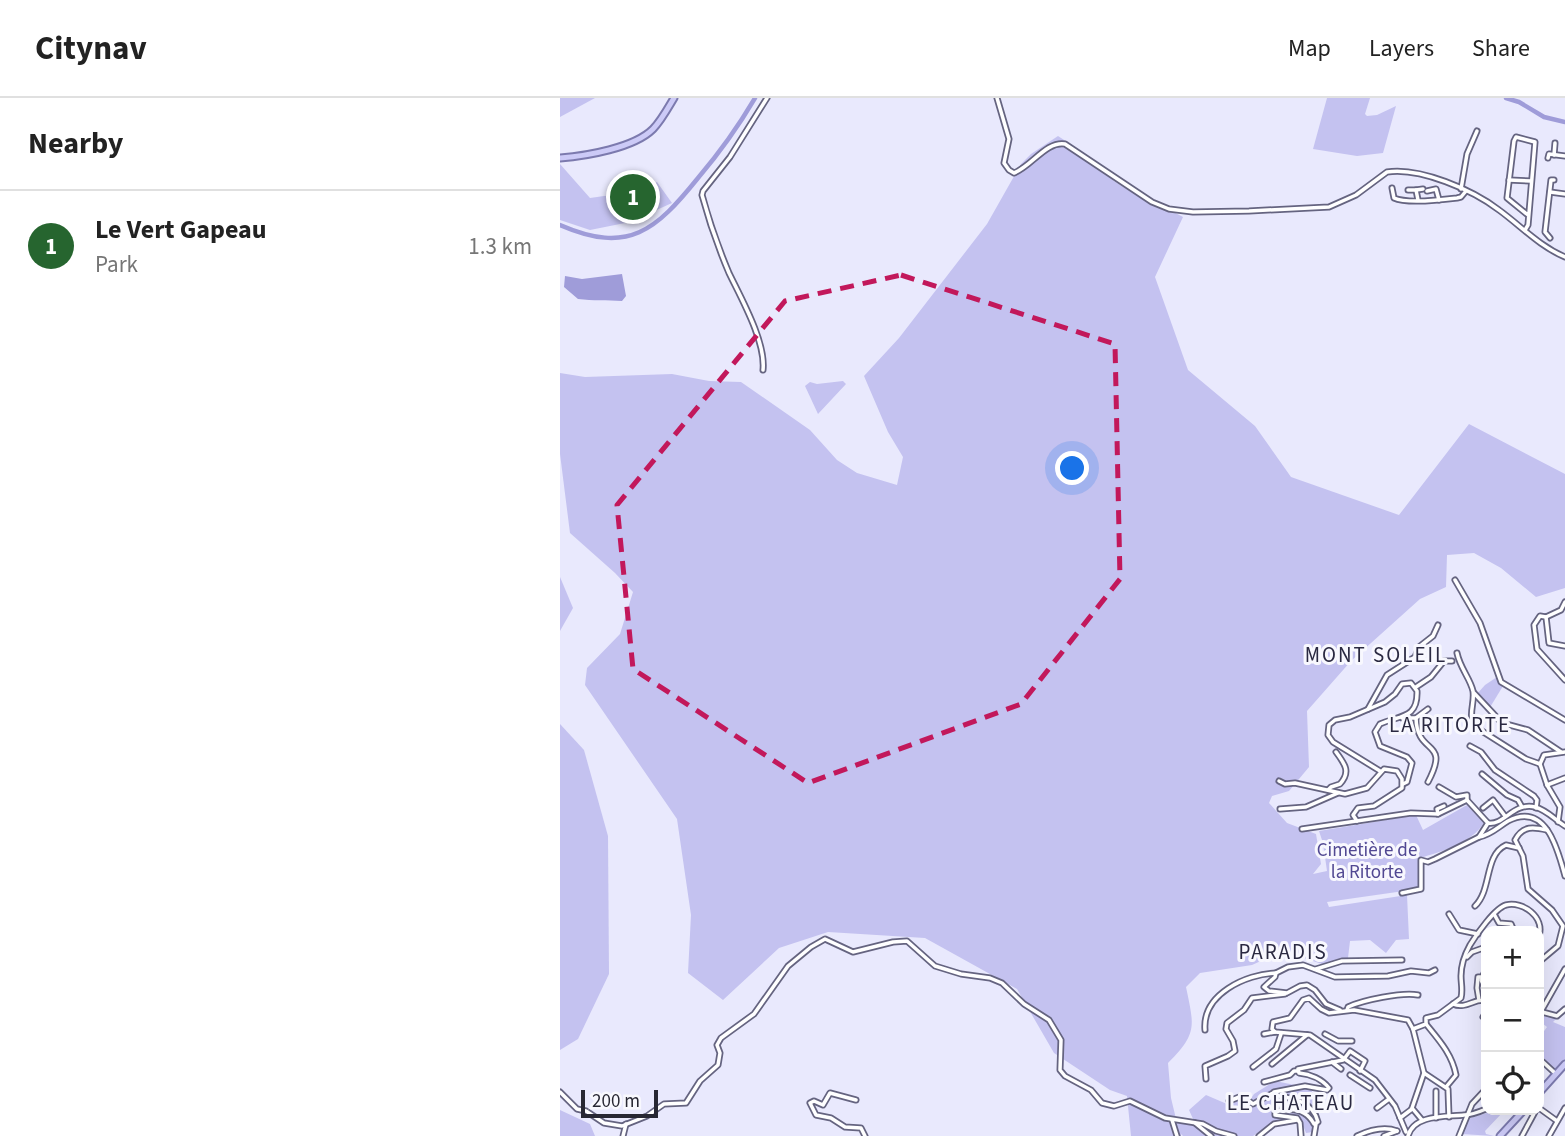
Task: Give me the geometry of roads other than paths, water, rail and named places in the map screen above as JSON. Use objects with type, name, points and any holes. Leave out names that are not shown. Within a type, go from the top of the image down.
[{"type":"main road","points":[[560,158],[585,156],[639,138],[656,126],[674,98]]},
{"type":"main road","points":[[1544,1087],[1565,1064]]},
{"type":"main road","points":[[1500,1136],[1517,1117]]},
{"type":"street","points":[[763,370],[761,346],[714,235],[702,191],[730,157],[767,98]]},
{"type":"street","points":[[997,98],[1009,139],[1004,163],[1009,170],[1018,172],[1048,148],[1058,143],[1065,144],[1152,202],[1169,209],[1192,212],[1329,207],[1356,195],[1382,175],[1392,171],[1436,178],[1463,190],[1491,204],[1545,248],[1565,257]]},
{"type":"street","points":[[1392,188],[1396,200],[1461,197],[1467,154],[1477,131]]},
{"type":"street","points":[[1525,230],[1528,215],[1535,142],[1516,137],[1507,199],[1528,215]]},
{"type":"street","points":[[1554,155],[1555,143]]},
{"type":"street","points":[[1548,158],[1549,154],[1565,156]]},
{"type":"street","points":[[1509,180],[1531,181]]},
{"type":"street","points":[[1550,238],[1545,232],[1551,180],[1554,180]]},
{"type":"street","points":[[1408,190],[1436,189],[1439,200]]},
{"type":"street","points":[[1416,190],[1418,200]]},
{"type":"street","points":[[1549,192],[1565,194]]},
{"type":"street","points":[[1455,580],[1480,623],[1501,682],[1565,720]]},
{"type":"street","points":[[1565,602],[1561,610],[1546,617],[1540,616],[1535,621],[1535,646],[1565,680]]},
{"type":"street","points":[[1546,617],[1549,643],[1565,646]]},
{"type":"street","points":[[1368,709],[1387,676],[1412,660],[1419,647],[1433,636],[1438,625]]},
{"type":"street","points":[[1457,653],[1459,666],[1474,693],[1502,723],[1528,730],[1563,752]]},
{"type":"street","points":[[1416,687],[1431,677],[1444,661],[1452,661]]},
{"type":"street","points":[[1380,771],[1341,748],[1328,735],[1329,725],[1335,720],[1350,717],[1390,698],[1402,684],[1411,683],[1416,687],[1415,705],[1400,719]]},
{"type":"street","points":[[1474,693],[1470,710],[1474,726],[1526,759],[1540,764]]},
{"type":"street","points":[[1357,821],[1353,816],[1357,808],[1367,808],[1387,799],[1407,782],[1412,763],[1407,757],[1380,746],[1375,732],[1380,724],[1416,718],[1428,709]]},
{"type":"street","points":[[1416,718],[1416,732],[1436,753],[1437,758],[1437,765],[1428,782]]},
{"type":"street","points":[[1470,746],[1481,752],[1495,770],[1534,796],[1537,800],[1536,808]]},
{"type":"street","points":[[1552,753],[1553,747]]},
{"type":"street","points":[[1328,790],[1340,784],[1346,776],[1346,765],[1336,752]]},
{"type":"street","points":[[1558,822],[1560,807],[1547,785],[1540,764],[1544,755],[1563,752]]},
{"type":"street","points":[[1279,780],[1285,784],[1295,783],[1340,793],[1356,792],[1367,788],[1380,771],[1388,768],[1396,771],[1404,784]]},
{"type":"street","points":[[1482,774],[1507,795],[1518,800],[1521,807]]},
{"type":"street","points":[[1547,785],[1565,778]]},
{"type":"street","points":[[1439,787],[1456,797],[1467,795],[1466,800],[1488,823],[1496,823],[1521,807],[1536,808],[1565,826]]},
{"type":"street","points":[[1280,809],[1306,807],[1340,793]]},
{"type":"street","points":[[1302,829],[1411,813],[1438,814],[1466,800]]},
{"type":"street","points":[[1483,808],[1493,800],[1505,816]]},
{"type":"street","points":[[1438,814],[1437,809],[1444,806]]},
{"type":"street","points":[[1402,892],[1422,889],[1421,860],[1429,862],[1488,835],[1508,821],[1524,817],[1538,820],[1547,830],[1557,846],[1565,876]]},
{"type":"street","points":[[1479,837],[1488,823]]},
{"type":"street","points":[[1544,958],[1558,946],[1563,926],[1554,912],[1528,889],[1523,858],[1515,840],[1522,831],[1534,827],[1547,830]]},
{"type":"street","points":[[1475,906],[1483,893],[1496,852],[1506,845],[1519,848]]},
{"type":"street","points":[[1446,1087],[1456,1074],[1454,1062],[1426,1024],[1426,1018],[1438,1015],[1463,994],[1461,976],[1464,959],[1478,934],[1503,906],[1510,905],[1532,912],[1540,922],[1540,926]]},
{"type":"street","points":[[1449,914],[1459,930],[1478,934]]},
{"type":"street","points":[[1494,914],[1499,923],[1512,926]]},
{"type":"street","points":[[560,1092],[573,1106],[604,1123],[622,1126],[647,1116],[664,1104],[686,1103],[700,1081],[718,1065],[720,1053],[717,1045],[721,1038],[754,1014],[788,966],[811,947],[825,939],[853,952],[907,941],[935,966],[1002,983],[1024,1003],[1049,1020],[1057,1030],[1061,1044],[1059,1066],[1065,1076],[1091,1090],[1102,1103],[1114,1106],[1130,1101],[1163,1117],[1195,1123],[1234,1136]]},
{"type":"street","points":[[1464,959],[1481,949]]},
{"type":"street","points":[[1317,969],[1342,961],[1402,960]]},
{"type":"street","points":[[1205,1030],[1211,1007],[1228,988],[1245,979],[1296,966],[1317,969],[1331,976],[1359,977],[1388,976],[1410,971],[1429,974],[1435,970]]},
{"type":"street","points":[[1544,1006],[1565,969]]},
{"type":"street","points":[[1276,973],[1264,988],[1287,993]]},
{"type":"street","points":[[1453,1004],[1458,1007],[1465,1006],[1479,1000],[1477,984],[1478,977],[1481,977]]},
{"type":"street","points":[[1206,1079],[1205,1066],[1234,1052],[1234,1044],[1226,1025],[1244,1010],[1249,1000],[1257,996],[1287,993],[1307,985],[1315,990],[1326,1004],[1340,1010],[1405,1019],[1413,1028],[1424,1073],[1412,1108],[1400,1118]]},
{"type":"street","points":[[1347,1010],[1348,1007],[1362,1002],[1402,994],[1418,995]]},
{"type":"street","points":[[1275,1032],[1272,1028],[1273,1022],[1290,1018],[1306,998],[1312,999],[1326,1012],[1334,1013],[1340,1010]]},
{"type":"street","points":[[1544,1014],[1557,1016],[1565,1009]]},
{"type":"street","points":[[1413,1028],[1426,1024]]},
{"type":"street","points":[[1264,1034],[1275,1032],[1307,1035],[1328,1047],[1377,1083],[1390,1099],[1407,1133]]},
{"type":"street","points":[[1252,1067],[1276,1049],[1281,1034]]},
{"type":"street","points":[[1325,1034],[1338,1041]]},
{"type":"street","points":[[1272,1064],[1307,1035]]},
{"type":"street","points":[[1328,1047],[1333,1042],[1352,1041]]},
{"type":"street","points":[[1264,1082],[1290,1075],[1294,1070],[1343,1060],[1350,1051],[1365,1061],[1360,1071]]},
{"type":"street","points":[[1332,1062],[1341,1069]]},
{"type":"street","points":[[1544,1063],[1556,1074]]},
{"type":"street","points":[[1229,1101],[1242,1096],[1253,1104],[1273,1093],[1305,1086],[1325,1091],[1329,1088],[1312,1076],[1297,1071]]},
{"type":"street","points":[[1424,1073],[1446,1087],[1449,1117]]},
{"type":"street","points":[[1350,1075],[1368,1089],[1377,1083]]},
{"type":"street","points":[[1436,1091],[1436,1118]]},
{"type":"street","points":[[856,1100],[830,1093],[822,1105],[814,1101],[810,1103],[816,1115],[831,1118],[845,1126],[861,1128],[865,1136]]},
{"type":"street","points":[[1273,1093],[1297,1099],[1308,1106],[1316,1116],[1314,1136]]},
{"type":"street","points":[[1459,1136],[1473,1101],[1481,1094]]},
{"type":"street","points":[[1377,1108],[1390,1099]]},
{"type":"street","points":[[1412,1108],[1422,1120]]},
{"type":"street","points":[[1549,1136],[1565,1108]]},
{"type":"street","points":[[1301,1136],[1295,1117],[1275,1115],[1275,1112],[1300,1111],[1306,1113],[1316,1124]]},
{"type":"street","points":[[1407,1133],[1422,1120],[1481,1111]]},
{"type":"street","points":[[1544,1113],[1557,1121]]},
{"type":"street","points":[[1522,1136],[1534,1115]]},
{"type":"street","points":[[1172,1120],[1177,1136]]},
{"type":"street","points":[[1259,1136],[1274,1124],[1298,1121]]},
{"type":"street","points":[[1195,1123],[1211,1136]]},
{"type":"street","points":[[623,1136],[626,1125]]},
{"type":"street","points":[[1384,1136],[1402,1129],[1415,1136]]},
{"type":"street","points":[[1357,1136],[1370,1130],[1398,1131]]},
{"type":"waterway","points":[[560,225],[605,238],[623,237],[654,224],[683,196],[706,168],[755,98]]},
{"type":"waterway","points":[[1506,98],[1519,102],[1544,117],[1565,122]]},
{"type":"place","name":"Le Vert Gapeau","points":[[633,197]]},
{"type":"district","name":"MONT SOLEIL","points":[[1376,655]]},
{"type":"district","name":"LA RITORTE","points":[[1450,725]]},
{"type":"district","name":"PARADIS","points":[[1283,952]]},
{"type":"district","name":"LE CHATEAU","points":[[1291,1103]]},
{"type":"park label","name":"Cimetière de la Ritorte","points":[[1367,860]]}]
